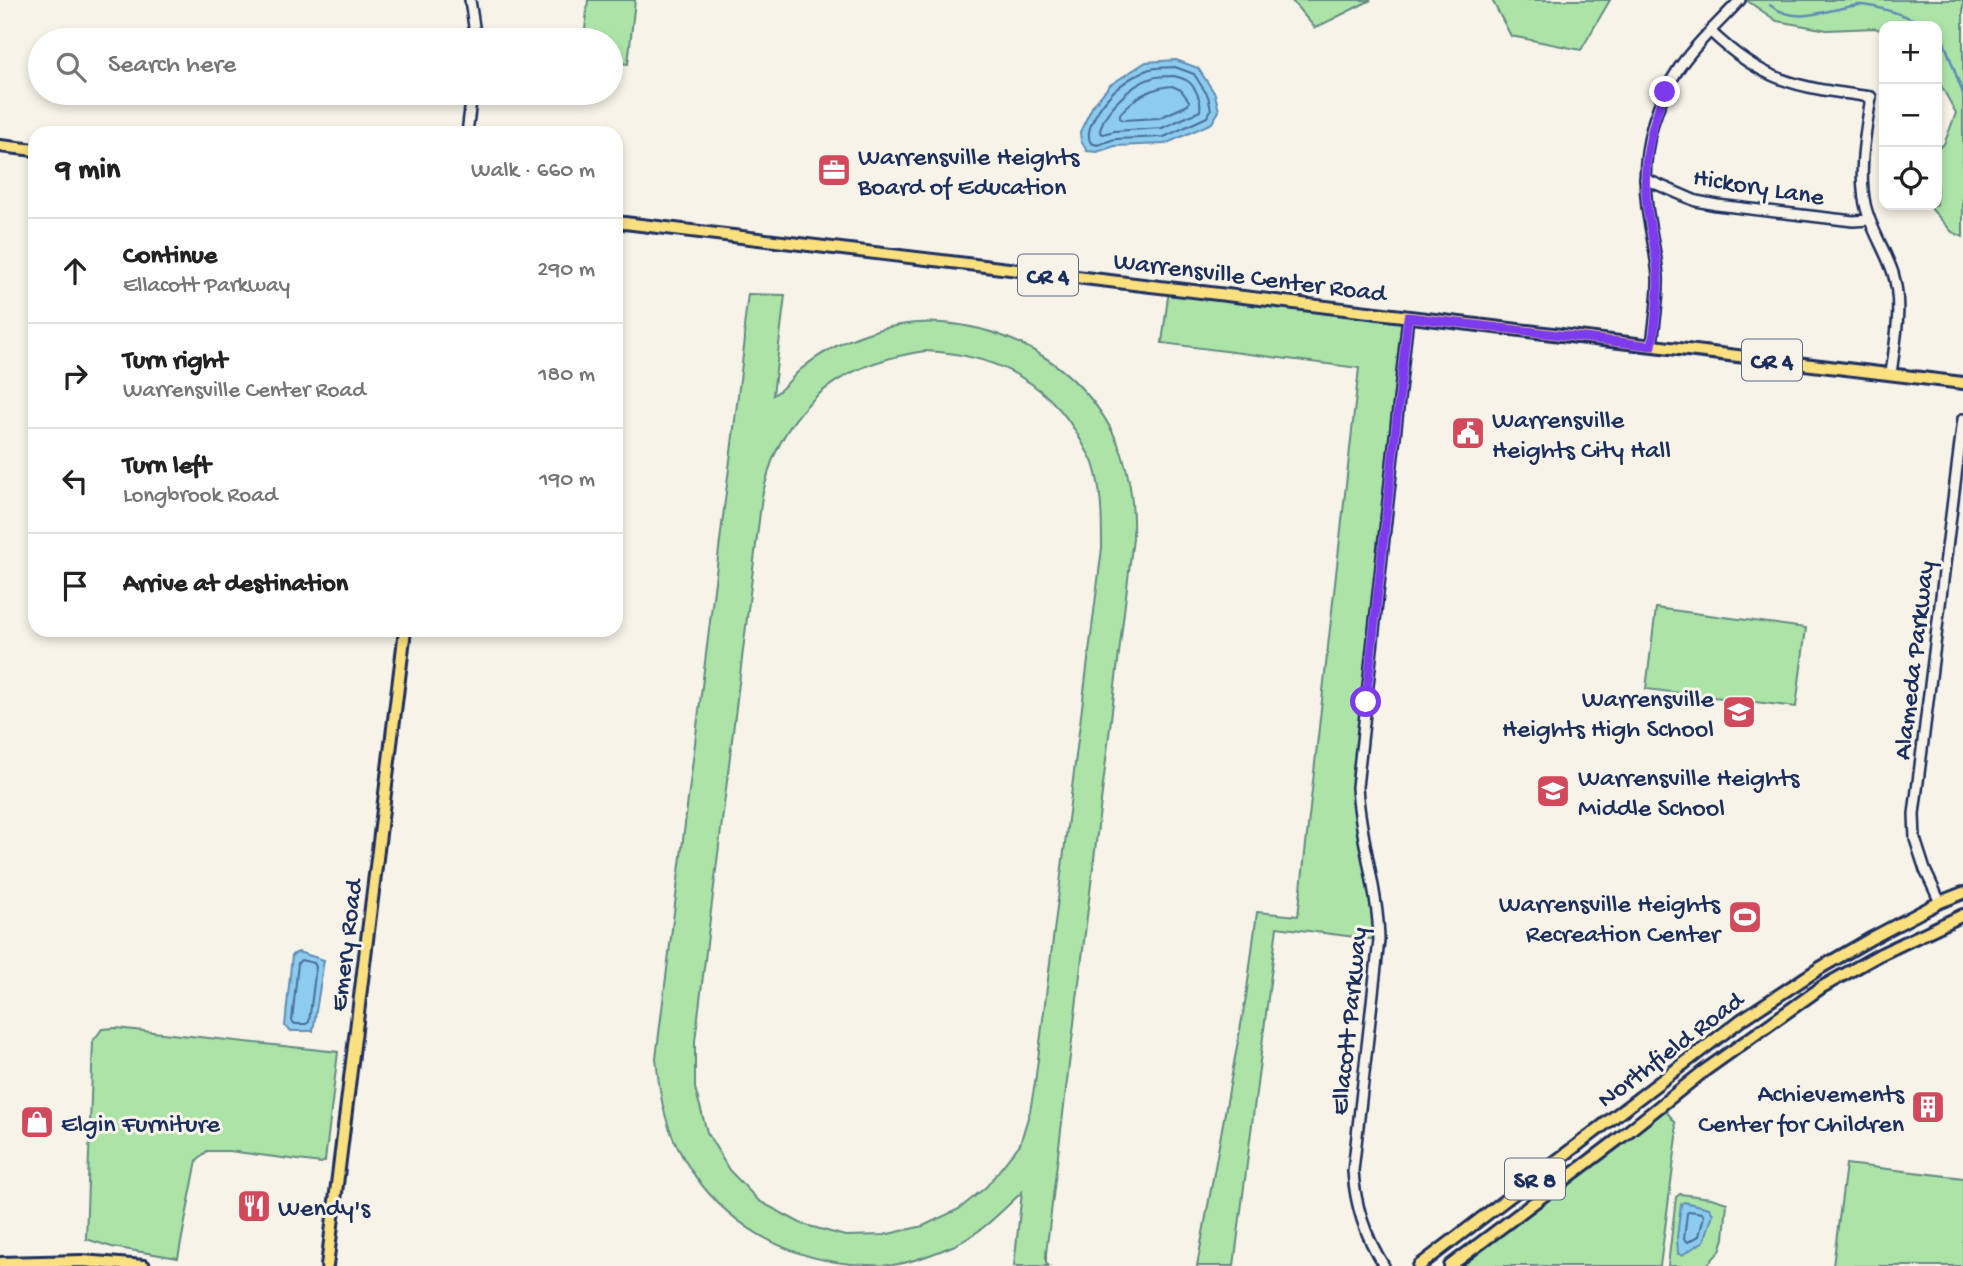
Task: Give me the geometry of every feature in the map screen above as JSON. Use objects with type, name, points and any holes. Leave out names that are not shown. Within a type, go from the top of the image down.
[{"type":"main road","points":[[0,146],[28,149]]},
{"type":"main road","name":"Warrensville Center Road","points":[[623,223],[1963,383]]},
{"type":"main road","name":"Emery Road","points":[[327,1266],[404,637]]},
{"type":"main road","name":"Northfield Road","points":[[1419,1266],[1741,1020],[1820,968],[1940,902],[1963,893]]},
{"type":"main road","name":"Northfield Road","points":[[1450,1266],[1713,1064],[1822,987],[1880,955],[1963,915]]},
{"type":"main road","points":[[0,1263],[82,1261],[144,1266]]},
{"type":"street","points":[[470,0],[474,28]]},
{"type":"street","points":[[1652,346],[1658,279],[1645,179],[1649,140],[1665,92],[1679,68],[1740,0]]},
{"type":"street","points":[[1710,31],[1746,62],[1772,76],[1810,88],[1871,97],[1862,168],[1863,187],[1869,220],[1888,259],[1897,296],[1898,317],[1891,374]]},
{"type":"street","points":[[468,126],[470,105]]},
{"type":"street","name":"Hickory Lane","points":[[1645,179],[1696,201],[1717,205],[1853,221],[1869,220]]},
{"type":"street","name":"Ellacott Parkway","points":[[1384,1266],[1362,1223],[1355,1196],[1353,1171],[1379,940],[1357,787],[1408,317]]},
{"type":"street","name":"Alameda Parkway","points":[[1940,902],[1925,870],[1915,839],[1914,814],[1963,419]]},
{"type":"green space","points":[[588,0],[635,0],[628,64],[623,63],[623,28],[585,28]]},
{"type":"green space","points":[[1291,0],[1371,0],[1315,28]]},
{"type":"green space","points":[[1492,0],[1610,0],[1581,50],[1511,36]]},
{"type":"green space","points":[[1746,0],[1963,0],[1963,237],[1952,232],[1932,210],[1942,210],[1942,145],[1956,113],[1942,87],[1942,21],[1879,21],[1879,30],[1827,30],[1777,21]]},
{"type":"green space","points":[[1169,289],[1408,317],[1357,787],[1379,940],[1277,927],[1234,1266],[1197,1266],[1246,997],[1257,912],[1298,916],[1359,368],[1162,343]]},
{"type":"green space","points":[[748,294],[785,295],[773,395],[815,359],[865,334],[903,324],[942,323],[981,329],[1018,342],[1051,362],[1081,387],[1105,418],[1122,454],[1131,495],[1133,538],[1046,1254],[1046,1263],[1049,1266],[1014,1266],[1022,1192],[990,1222],[964,1240],[909,1262],[893,1265],[851,1264],[823,1260],[797,1252],[748,1228],[727,1211],[691,1170],[668,1125],[656,1058],[745,339]],"holes":[[[925,351],[950,353],[996,365],[1017,375],[1054,403],[1070,422],[1091,458],[1096,473],[1101,505],[1102,548],[1035,1083],[1020,1144],[986,1187],[959,1209],[923,1226],[884,1235],[845,1236],[802,1224],[759,1201],[729,1170],[707,1132],[695,1088],[695,1041],[762,496],[773,459],[787,431],[801,412],[817,395],[835,382],[877,362],[900,356]]]},
{"type":"green space","points":[[1656,608],[1806,628],[1796,707],[1646,689]]},
{"type":"green space","points":[[116,1028],[338,1052],[325,1161],[321,1163],[229,1151],[207,1151],[197,1160],[178,1258],[112,1247],[86,1239],[93,1041],[102,1029]]},
{"type":"green space","points":[[1661,1105],[1675,1122],[1677,1137],[1660,1266],[1450,1266]]},
{"type":"green space","points":[[1846,1164],[1963,1178],[1963,1266],[1833,1266]]},
{"type":"green space","points":[[1680,1194],[1727,1203],[1720,1251],[1706,1266],[1668,1266],[1676,1197]]},
{"type":"water","points":[[1176,60],[1198,68],[1215,94],[1219,111],[1212,123],[1165,144],[1115,146],[1097,152],[1087,151],[1081,141],[1080,132],[1093,105],[1110,85],[1146,62]]},
{"type":"water","points":[[298,952],[324,960],[313,1031],[291,1031],[285,1026],[292,955]]},
{"type":"water","points":[[1684,1202],[1709,1208],[1713,1214],[1704,1241],[1682,1255],[1678,1254],[1677,1237],[1681,1204]]},
{"type":"waterway","points":[[1770,5],[1792,15],[1865,5],[1917,21]]},
{"type":"waterway","points":[[1942,36],[1963,94]]},
{"type":"place","name":"Warrensville Heights Board of Education","points":[[834,170]]},
{"type":"place","name":"Warrensville Heights City Hall","points":[[1468,433]]},
{"type":"place","name":"Warrensville Heights High School","points":[[1739,712]]},
{"type":"place","name":"Warrensville Heights Middle School","points":[[1553,791]]},
{"type":"place","name":"Warrensville Heights Recreation Center","points":[[1745,917]]},
{"type":"place","name":"Achievements Center for Children","points":[[1928,1107]]},
{"type":"place","name":"Elgin Furniture","points":[[37,1122]]},
{"type":"place","name":"Wendy's","points":[[254,1206]]},
{"type":"route","points":[[1366,702],[1408,317],[1652,346],[1658,279],[1645,179],[1649,140],[1665,92]]}]
